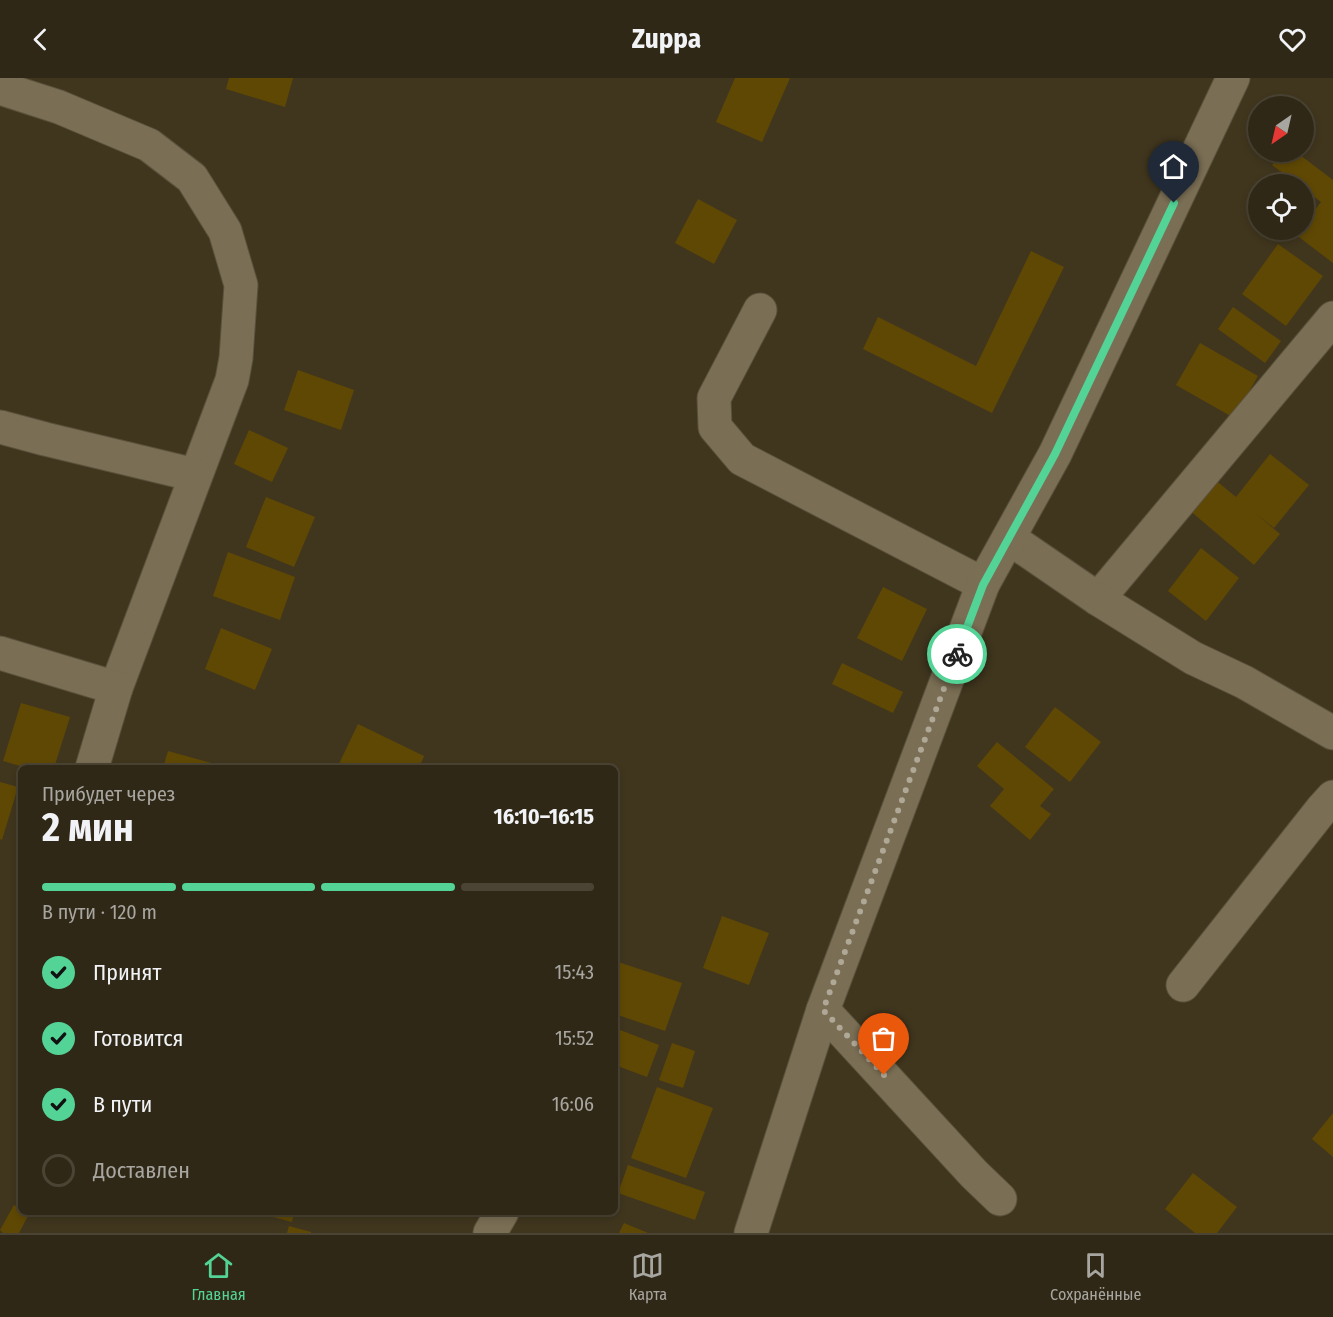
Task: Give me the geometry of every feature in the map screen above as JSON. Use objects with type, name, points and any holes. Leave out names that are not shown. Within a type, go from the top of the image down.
[{"type":"street","points":[[751,1233],[823,1010],[983,585],[1055,454],[1233,78]]},
{"type":"street","points":[[0,88],[59,107],[148,145],[192,178],[225,231],[241,285],[236,358],[232,380],[116,688],[93,765]]},
{"type":"street","points":[[760,310],[714,398],[715,427],[742,459],[983,585]]},
{"type":"street","points":[[1098,599],[1333,318]]},
{"type":"street","points":[[0,427],[45,440],[195,475]]},
{"type":"street","points":[[1009,538],[1098,599],[1193,657],[1244,682],[1333,733]]},
{"type":"street","points":[[0,653],[116,688]]},
{"type":"street","points":[[1183,985],[1333,797]]},
{"type":"street","points":[[823,1010],[974,1174],[1000,1199]]},
{"type":"street","points":[[490,1233],[500,1215]]},
{"type":"building","points":[[229,78],[293,78],[285,107],[226,89]]},
{"type":"building","points":[[735,78],[790,78],[762,142],[716,122]]},
{"type":"building","points":[[1275,162],[1309,162],[1333,180],[1333,263],[1303,240],[1314,240],[1314,211],[1321,202],[1314,197],[1314,174],[1284,174],[1272,165]]},
{"type":"building","points":[[698,199],[737,220],[714,264],[675,243]]},
{"type":"building","points":[[1278,244],[1323,276],[1286,326],[1242,294]]},
{"type":"building","points":[[1031,251],[1064,267],[992,413],[863,349],[878,317],[976,366]]},
{"type":"building","points":[[1233,307],[1281,341],[1265,363],[1218,329]]},
{"type":"building","points":[[1200,343],[1258,376],[1234,418],[1176,385]]},
{"type":"building","points":[[298,370],[354,390],[341,430],[284,410]]},
{"type":"building","points":[[249,430],[288,448],[272,482],[234,464]]},
{"type":"building","points":[[1270,454],[1309,485],[1274,528],[1255,513],[1280,534],[1254,565],[1188,509],[1213,478],[1236,497]]},
{"type":"building","points":[[266,497],[315,517],[294,567],[246,547]]},
{"type":"building","points":[[1201,548],[1239,578],[1206,621],[1168,591]]},
{"type":"building","points":[[228,552],[295,577],[280,620],[213,596]]},
{"type":"building","points":[[883,587],[927,609],[902,661],[857,638]]},
{"type":"building","points":[[221,628],[272,649],[255,690],[205,669]]},
{"type":"building","points":[[842,663],[903,692],[893,713],[832,684]]},
{"type":"building","points":[[21,703],[70,717],[55,765],[18,765],[3,761]]},
{"type":"building","points":[[1055,707],[1101,742],[1070,782],[1025,747]]},
{"type":"building","points":[[358,724],[424,756],[420,765],[338,765]]},
{"type":"building","points":[[997,742],[1054,789],[1040,806],[1051,814],[1030,840],[990,806],[1004,789],[977,766]]},
{"type":"building","points":[[168,751],[218,765],[164,765]]},
{"type":"building","points":[[0,782],[18,787],[2,840],[0,839]]},
{"type":"building","points":[[722,916],[769,933],[749,985],[703,968]]},
{"type":"building","points":[[618,962],[682,983],[665,1031],[618,1015]]},
{"type":"building","points":[[618,1029],[659,1045],[647,1077],[618,1066]]},
{"type":"building","points":[[672,1043],[695,1051],[683,1088],[659,1080]]},
{"type":"building","points":[[657,1087],[713,1108],[686,1178],[631,1158]]},
{"type":"building","points":[[1333,1113],[1333,1157],[1312,1139]]},
{"type":"building","points":[[628,1165],[705,1192],[695,1220],[618,1193]]},
{"type":"building","points":[[1193,1173],[1237,1207],[1217,1233],[1195,1233],[1165,1209]]},
{"type":"building","points":[[14,1205],[18,1207],[18,1215],[28,1215],[19,1233],[3,1233],[0,1230]]},
{"type":"building","points":[[265,1215],[293,1215],[292,1222]]},
{"type":"building","points":[[624,1223],[648,1233],[619,1233]]},
{"type":"building","points":[[289,1226],[311,1232],[311,1233],[287,1233]]},
{"type":"way so far","points":[[884,1075],[823,1010],[957,654]]},
{"type":"route","points":[[957,654],[983,585],[1055,454],[1174,203]]}]
